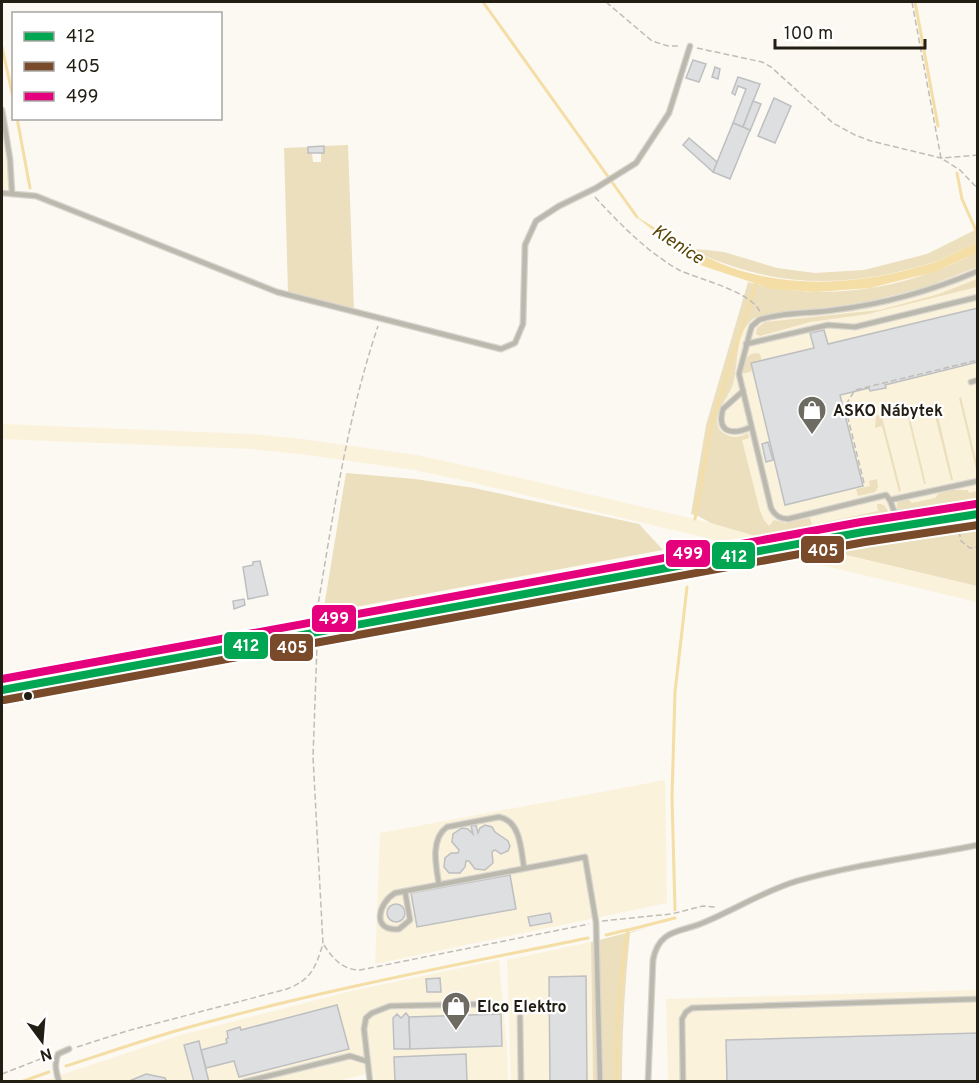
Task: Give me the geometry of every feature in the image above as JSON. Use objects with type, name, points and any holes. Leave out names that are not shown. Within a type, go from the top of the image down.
[{"type":"main road","points":[[2,690],[863,532],[976,514]]},
{"type":"lane","points":[[2,193],[36,196],[277,292],[501,349],[514,343],[523,324],[525,246],[536,221],[636,163],[669,113],[690,46]]},
{"type":"lane","points":[[2,110],[10,159],[12,194]]},
{"type":"lane","points":[[976,514],[953,506],[898,513],[894,511],[891,500],[886,495],[788,519],[780,518],[771,508],[743,391],[740,368],[752,326],[763,318],[833,310],[891,300],[937,288],[978,271]]},
{"type":"lane","points":[[746,344],[828,325],[855,327],[978,297]]},
{"type":"lane","points":[[743,391],[723,409],[722,420],[725,428],[730,432],[740,432],[751,427]]},
{"type":"lane","points":[[891,500],[978,481]]},
{"type":"lane","points":[[439,885],[436,845],[441,833],[447,827],[499,817],[507,819],[515,828],[524,868]]},
{"type":"lane","points":[[648,1082],[653,960],[656,950],[668,935],[704,923],[754,897],[802,880],[978,845]]},
{"type":"lane","points":[[405,891],[410,920],[399,929],[384,927],[380,920],[384,902],[395,893],[405,891],[439,885],[524,868],[585,857],[596,922],[600,1082]]},
{"type":"lane","points":[[683,1082],[682,1018],[692,1008],[978,999]]},
{"type":"lane","points":[[370,1082],[366,1061],[364,1023],[366,1018],[378,1009],[390,1006],[490,1004]]},
{"type":"lane","points":[[520,1017],[521,1082]]},
{"type":"lane","points":[[59,1082],[55,1066],[58,1054],[69,1049]]},
{"type":"lane","points":[[244,1082],[350,1056],[366,1061]]},
{"type":"path","points":[[606,2],[652,41],[668,46],[690,46],[762,62],[771,67],[833,123],[855,135],[941,158],[978,155]]},
{"type":"path","points":[[912,2],[941,158],[960,171],[978,189]]},
{"type":"path","points":[[589,191],[639,243],[680,270],[743,296],[757,305]]},
{"type":"path","points":[[69,1049],[127,1030],[294,986],[302,983],[310,975],[317,962],[323,944],[313,757],[317,611],[357,394],[380,319]]},
{"type":"path","points":[[864,483],[845,406],[855,390],[978,360]]},
{"type":"path","points":[[957,518],[961,541],[970,548],[978,547]]},
{"type":"path","points":[[323,944],[339,963],[351,970],[360,970],[596,922],[671,914],[709,905],[714,906],[723,914]]},
{"type":"path","points":[[2,1074],[47,1056],[58,1054]]},
{"type":"shaded area","points":[[2,100],[16,190],[2,189]]},
{"type":"shaded area","points":[[348,145],[354,310],[288,292],[284,148],[308,147],[308,153],[312,153],[313,162],[321,162],[324,146]]},
{"type":"shaded area","points":[[977,229],[977,243],[937,261],[899,272],[838,281],[808,281],[748,271],[688,248],[724,252],[777,268],[815,273],[864,270],[927,254]]},
{"type":"shaded area","points":[[977,253],[977,267],[926,287],[866,302],[754,318],[748,324],[740,340],[733,384],[720,410],[717,423],[719,429],[731,437],[748,433],[749,438],[742,440],[760,511],[769,526],[774,520],[785,523],[810,518],[812,525],[878,511],[877,504],[884,505],[890,515],[899,518],[773,541],[711,523],[691,514],[706,425],[748,282],[795,291],[866,289],[913,278]]},
{"type":"shaded area","points":[[977,257],[977,498],[773,537],[706,516],[711,417],[749,288],[792,302],[870,292]]},
{"type":"shaded area","points":[[977,279],[977,287],[868,314],[810,322],[760,336],[756,334],[757,328],[765,322],[880,310],[939,294]]},
{"type":"shaded area","points":[[756,353],[760,354],[762,361],[751,363],[752,371],[743,374],[747,357]]},
{"type":"shaded area","points":[[961,397],[977,464],[977,473],[959,398]]},
{"type":"shaded area","points":[[935,403],[953,480],[951,480],[932,404]]},
{"type":"shaded area","points":[[906,410],[908,410],[926,484],[924,484]]},
{"type":"shaded area","points":[[887,412],[890,414],[882,417],[901,491],[899,492],[882,426],[875,428],[876,416]]},
{"type":"shaded area","points":[[2,424],[251,434],[417,455],[977,586],[977,602],[414,470],[250,449],[2,439]]},
{"type":"shaded area","points":[[346,473],[415,479],[474,488],[639,524],[663,550],[323,613]]},
{"type":"shaded area","points":[[877,479],[878,487],[875,492],[858,496],[856,489],[870,486],[869,481]]},
{"type":"shaded area","points":[[968,490],[969,493],[977,491],[977,499],[901,510],[897,508],[897,502],[908,499],[912,503],[935,498],[939,493]]},
{"type":"shaded area","points":[[977,526],[977,586],[821,549],[876,543]]},
{"type":"shaded area","points":[[665,780],[667,903],[375,964],[380,833]]},
{"type":"shaded area","points":[[650,927],[630,933],[624,1007],[622,1081],[593,1081],[591,942]]},
{"type":"shaded area","points":[[591,942],[593,1081],[511,1081],[507,960]]},
{"type":"shaded area","points":[[499,960],[508,1081],[375,1081],[373,1072],[335,1082],[40,1082],[181,1035],[351,991]]},
{"type":"shaded area","points":[[977,990],[977,1081],[668,1081],[666,999]]},
{"type":"water","name":"Klenice","points":[[634,215],[685,246],[717,262],[743,271],[797,281],[824,282],[879,276],[932,263],[977,243],[977,253],[934,272],[870,288],[816,292],[772,289],[703,266],[685,256]]},
{"type":"building","points":[[693,60],[706,64],[699,82],[686,78]]},
{"type":"building","points":[[715,67],[720,69],[718,79],[712,77]]},
{"type":"building","points":[[738,77],[760,84],[743,127],[733,123],[746,89],[738,86],[735,95],[732,93]]},
{"type":"building","points":[[774,98],[791,106],[775,143],[758,136]]},
{"type":"building","points":[[753,101],[761,104],[750,131],[743,127]]},
{"type":"building","points":[[733,123],[750,130],[730,179],[713,172]]},
{"type":"building","points":[[689,138],[717,162],[713,172],[683,145]]},
{"type":"building","points":[[324,146],[324,153],[308,153],[308,147]]},
{"type":"building","points":[[978,308],[978,362],[885,385],[886,388],[870,391],[869,388],[840,395],[863,486],[785,505],[751,363],[814,348],[810,333],[824,330],[828,344]]},
{"type":"building","points":[[768,442],[773,460],[766,462],[762,444]]},
{"type":"building","points":[[260,561],[268,595],[248,599],[243,567]]},
{"type":"building","points":[[244,599],[245,605],[234,609],[233,601]]},
{"type":"building","points":[[476,825],[478,833],[485,825],[492,827],[508,841],[510,846],[508,851],[501,854],[495,850],[492,852],[493,863],[485,870],[475,869],[469,861],[466,861],[460,873],[449,873],[444,867],[445,858],[451,853],[458,853],[459,850],[452,842],[453,834],[462,828],[468,829],[473,834],[471,826]]},
{"type":"building","points":[[510,875],[516,909],[417,927],[411,893]]},
{"type":"building","points":[[396,904],[402,907],[405,913],[402,919],[396,922],[390,919],[387,913],[390,907]]},
{"type":"building","points":[[550,913],[552,922],[530,926],[528,917]]},
{"type":"building","points":[[586,976],[587,1082],[550,1082],[549,977]]},
{"type":"building","points":[[440,978],[441,992],[427,992],[426,979]]},
{"type":"building","points":[[337,1005],[349,1049],[239,1077],[234,1061],[206,1068],[201,1050],[227,1043],[227,1031],[240,1027],[241,1030]]},
{"type":"building","points":[[406,1013],[409,1017],[410,1049],[394,1049],[393,1018],[397,1014],[401,1018]]},
{"type":"building","name":"Elco Elektro","points":[[501,1014],[502,1046],[410,1049],[409,1017]]},
{"type":"building","points":[[978,1033],[978,1082],[727,1082],[726,1040]]},
{"type":"building","points":[[199,1041],[209,1082],[194,1082],[184,1045]]},
{"type":"building","points":[[466,1054],[467,1082],[395,1082],[394,1057]]},
{"type":"building","points":[[146,1074],[165,1078],[167,1082],[127,1082]]},
{"type":"waterway","name":"Klenice","points":[[483,2],[637,217]]},
{"type":"waterway","points":[[915,2],[938,126]]},
{"type":"waterway","points":[[2,47],[12,93]]},
{"type":"waterway","points":[[17,120],[30,188]]},
{"type":"waterway","points":[[957,173],[962,199],[978,235]]},
{"type":"waterway","points":[[695,519],[711,426],[757,280]]},
{"type":"waterway","points":[[675,910],[672,797],[675,692],[687,587]]},
{"type":"waterway","points":[[616,1082],[617,1024],[628,930],[675,918]]},
{"type":"waterway","points":[[606,935],[627,930]]},
{"type":"waterway","points":[[66,1066],[229,1016],[382,980],[588,938]]},
{"type":"waterway","points":[[21,1082],[49,1072]]},
{"type":"transit line","name":"499","points":[[2,679],[861,522],[976,504]]},
{"type":"transit line","name":"412","points":[[2,690],[863,532],[978,514]]},
{"type":"transit line","name":"405","points":[[4,700],[865,542],[978,525]]},
{"type":"place","name":"ASKO Nábytek","points":[[812,436]]},
{"type":"place","name":"Elco Elektro","points":[[456,1032]]}]
